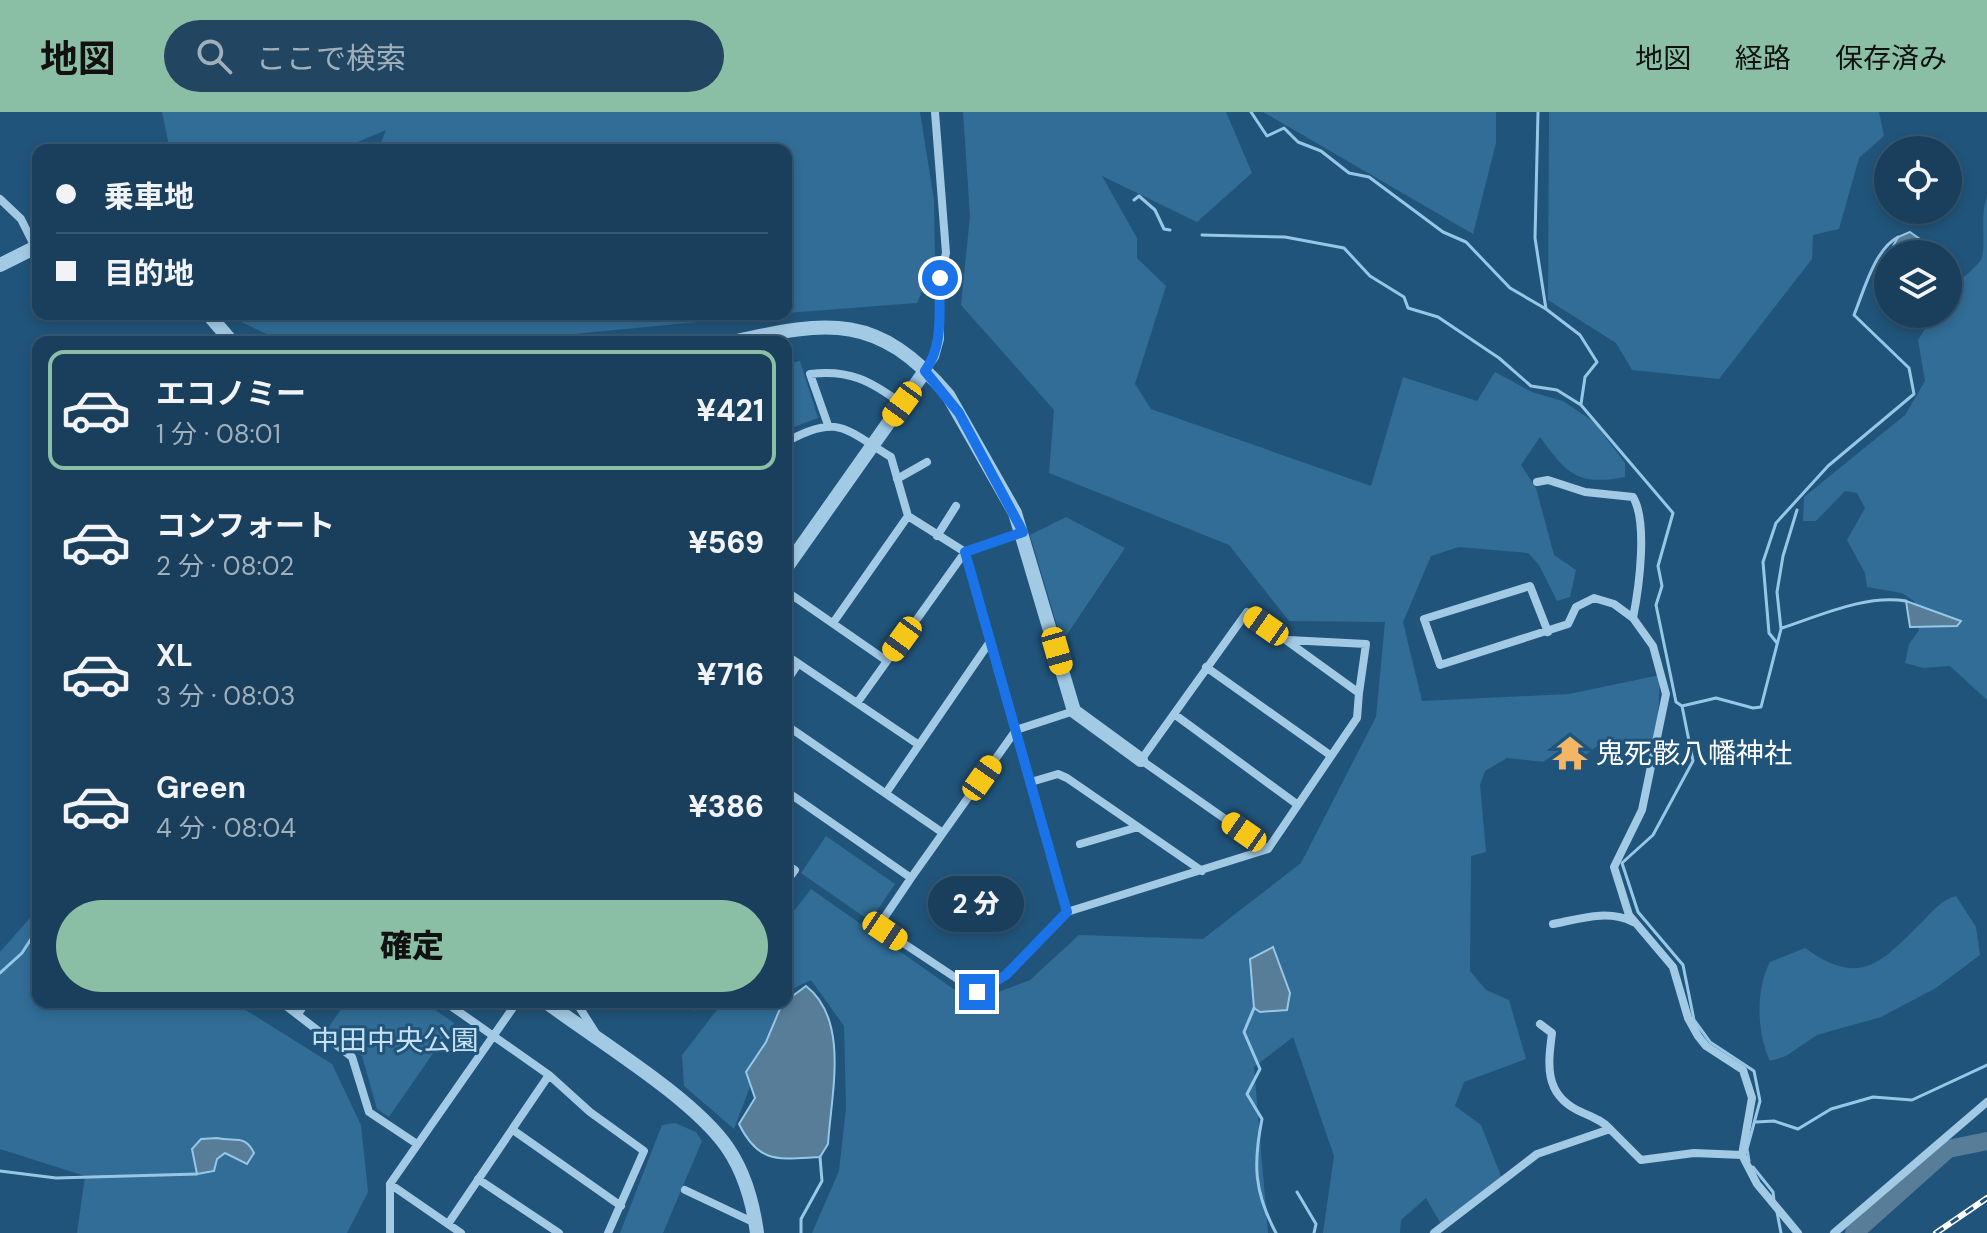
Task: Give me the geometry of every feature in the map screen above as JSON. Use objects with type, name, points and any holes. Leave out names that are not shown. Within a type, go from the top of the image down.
[{"type":"street","points":[[792,559],[935,357],[940,339],[940,278],[946,253],[935,112]]},
{"type":"street","points":[[0,199],[21,219],[32,240]]},
{"type":"street","points":[[0,265],[32,249]]},
{"type":"street","points":[[213,320],[227,336]]},
{"type":"street","points":[[764,336],[820,325],[845,326],[874,336],[925,371],[954,404],[1023,532],[1074,711],[1268,849]]},
{"type":"street","points":[[828,425],[810,374],[852,374],[874,383],[902,404]]},
{"type":"street","points":[[792,440],[828,425],[839,425],[891,457],[908,516],[965,552],[1067,912]]},
{"type":"street","points":[[897,479],[927,462]]},
{"type":"street","points":[[1537,482],[1548,480],[1585,492],[1633,497],[1642,513],[1641,577],[1633,618]]},
{"type":"street","points":[[937,536],[956,506]]},
{"type":"street","points":[[833,623],[908,516]]},
{"type":"street","points":[[857,703],[965,552],[1023,532]]},
{"type":"street","points":[[1548,632],[1530,586],[1424,619],[1440,665],[1548,632],[1568,624],[1576,607],[1594,598],[1614,604],[1633,618],[1653,646],[1666,694],[1642,810],[1614,867],[1634,922]]},
{"type":"street","points":[[792,595],[887,661]]},
{"type":"street","points":[[1141,760],[1247,612],[1359,693]]},
{"type":"street","points":[[1074,711],[1016,730],[884,918],[885,931],[977,992],[1006,975],[1067,912],[1268,849],[1357,718],[1366,644],[1286,640]]},
{"type":"street","points":[[886,793],[989,643]]},
{"type":"street","points":[[792,660],[919,745]]},
{"type":"street","points":[[792,673],[798,664]]},
{"type":"street","points":[[1206,667],[1330,755]]},
{"type":"street","points":[[1174,714],[1298,805]]},
{"type":"street","points":[[792,729],[943,833]]},
{"type":"street","points":[[1031,782],[1058,774],[1067,778],[1202,871]]},
{"type":"street","points":[[792,795],[911,878]]},
{"type":"street","points":[[1080,844],[1138,827]]},
{"type":"street","points":[[1553,924],[1599,916],[1621,916],[1634,922],[1669,958],[1698,1036],[1706,1046],[1743,1070],[1752,1098],[1742,1155],[1757,1184],[1798,1233]]},
{"type":"street","points":[[290,1008],[352,1057],[369,1112],[417,1144]]},
{"type":"street","points":[[298,1014],[302,1008]]},
{"type":"street","points":[[454,1008],[549,1075],[590,1112],[644,1151],[608,1233]]},
{"type":"street","points":[[390,1233],[390,1184],[513,1008]]},
{"type":"street","points":[[554,1008],[715,1132],[745,1181],[756,1228]]},
{"type":"street","points":[[580,1008],[606,1045]]},
{"type":"street","points":[[1540,1024],[1552,1033],[1547,1074],[1552,1087],[1575,1109],[1610,1129],[1641,1160],[1694,1153],[1742,1155]]},
{"type":"street","points":[[448,1224],[549,1075]]},
{"type":"street","points":[[1834,1233],[1987,1102]]},
{"type":"street","points":[[1434,1233],[1537,1154],[1610,1129]]},
{"type":"street","points":[[513,1130],[621,1206]]},
{"type":"street","points":[[478,1179],[559,1233]]},
{"type":"street","points":[[390,1184],[461,1233]]},
{"type":"street","points":[[685,1190],[756,1228]]},
{"type":"green space","points":[[162,112],[920,112],[934,200],[935,262],[917,303],[792,313],[792,144],[380,144],[386,130],[353,144],[169,144]]},
{"type":"green space","points":[[963,112],[1226,112],[1252,173],[1197,222],[1102,176],[1137,238],[1137,258],[1166,286],[1135,384],[1151,409],[1371,486],[1403,377],[1477,401],[1495,372],[1532,392],[1563,401],[1594,422],[1625,463],[1625,477],[1584,478],[1566,468],[1540,437],[1521,465],[1536,488],[1554,555],[1576,570],[1570,597],[1557,601],[1539,565],[1528,553],[1459,547],[1431,556],[1403,622],[1422,701],[1569,694],[1660,675],[1657,738],[1639,745],[1606,742],[1574,765],[1507,758],[1485,771],[1480,785],[1486,852],[1471,856],[1470,971],[1486,990],[1509,1000],[1526,1059],[1464,1082],[1455,1106],[1481,1125],[1503,1181],[1441,1224],[1426,1198],[1401,1220],[1400,1233],[1323,1233],[1334,1156],[1293,1037],[1254,1067],[1268,1233],[812,1233],[839,1171],[846,1108],[844,1026],[811,980],[792,989],[792,913],[811,889],[972,1002],[1030,980],[1079,935],[1203,939],[1301,863],[1376,717],[1385,622],[1289,621],[1229,545],[1049,473],[1054,410],[961,305],[970,216]]},
{"type":"green space","points":[[1263,112],[1496,112],[1496,143],[1473,234]]},
{"type":"green space","points":[[1549,112],[1879,112],[1884,136],[1874,136],[1874,145],[1859,158],[1839,229],[1813,235],[1812,259],[1719,379],[1632,370],[1616,343],[1548,300]]},
{"type":"green space","points":[[1987,197],[1987,700],[1950,666],[1923,668],[1905,663],[1909,644],[1919,630],[1914,601],[1902,593],[1867,587],[1865,573],[1847,540],[1865,508],[1857,493],[1845,491],[1816,521],[1803,521],[1804,497],[1905,415],[1925,381],[1918,340],[1925,328],[1962,328],[1962,278],[1981,260]]},
{"type":"green space","points":[[237,320],[718,320],[554,336],[271,336]]},
{"type":"green space","points":[[800,361],[818,418],[792,428],[792,363]]},
{"type":"green space","points":[[1066,517],[1125,548],[1062,642],[1030,535]]},
{"type":"green space","points":[[826,836],[895,884],[870,921],[801,873]]},
{"type":"green space","points":[[1956,896],[1976,927],[1980,955],[1936,988],[1881,1017],[1817,1035],[1786,1056],[1770,1061],[1762,1038],[1760,998],[1770,962],[1805,948],[1840,966],[1868,966],[1893,950],[1942,903]]},
{"type":"green space","points":[[32,916],[32,1008],[243,1008],[332,1064],[361,1125],[368,1192],[347,1233],[77,1233],[85,1176],[0,1149],[0,952]]},
{"type":"green space","name":"中田中央公園","points":[[342,1008],[433,1008],[454,1023],[389,1117],[377,1109],[362,1056],[326,1031]]},
{"type":"green space","points":[[718,1008],[780,1008],[734,1129],[684,1086],[682,1055]]},
{"type":"green space","points":[[675,1123],[696,1132],[702,1141],[663,1233],[620,1233],[662,1125]]},
{"type":"shaded area","points":[[1910,232],[1921,240],[1896,240]]},
{"type":"shaded area","points":[[1906,601],[1961,621],[1957,626],[1910,627]]},
{"type":"shaded area","points":[[1273,947],[1290,993],[1287,1010],[1260,1012],[1254,1008],[1250,959]]},
{"type":"shaded area","points":[[806,986],[820,1001],[833,1038],[834,1081],[828,1144],[820,1157],[772,1157],[754,1147],[739,1124],[755,1098],[746,1072],[766,1042],[780,1008],[792,1008],[792,996]]},
{"type":"shaded area","points":[[201,1139],[243,1141],[254,1153],[247,1164],[225,1153],[217,1159],[214,1171],[197,1174],[192,1149]]},
{"type":"waterway","points":[[1251,112],[1267,136],[1284,128],[1298,142],[1321,151],[1349,173],[1369,177],[1443,232],[1466,242],[1510,288],[1546,309]]},
{"type":"waterway","points":[[1538,112],[1535,238],[1546,309],[1580,335],[1597,362],[1585,377],[1581,404]]},
{"type":"waterway","points":[[1134,200],[1139,196],[1155,210],[1164,229],[1170,230]]},
{"type":"waterway","points":[[1202,235],[1285,237],[1344,248],[1370,276],[1404,297],[1408,308],[1438,317],[1499,358],[1531,386],[1557,390],[1581,405],[1673,513],[1658,566],[1662,586],[1656,605],[1676,702],[1682,706],[1693,761],[1653,835],[1622,863],[1638,912],[1683,965],[1694,1020],[1710,1042],[1754,1071],[1760,1101],[1747,1149],[1749,1161]]},
{"type":"waterway","points":[[1777,643],[1769,633],[1763,562],[1776,523],[1828,466],[1914,394],[1909,368],[1854,315],[1876,261],[1898,237]]},
{"type":"waterway","points":[[1682,706],[1716,698],[1753,708],[1761,707],[1781,629],[1777,592],[1783,556],[1797,510]]},
{"type":"waterway","points":[[1782,628],[1859,603],[1906,601]]},
{"type":"waterway","points":[[0,973],[22,953],[32,937]]},
{"type":"waterway","points":[[1254,1008],[1244,1032],[1260,1069],[1247,1094],[1262,1119],[1257,1178],[1263,1204],[1276,1233]]},
{"type":"waterway","points":[[1756,1122],[1774,1121],[1798,1129],[1831,1109],[1873,1097],[1912,1100],[1987,1065]]},
{"type":"waterway","points":[[1854,1233],[1948,1149],[1987,1141]]},
{"type":"waterway","points":[[801,1233],[801,1219],[822,1181],[820,1157]]},
{"type":"waterway","points":[[1753,1167],[1773,1192],[1774,1201]]},
{"type":"waterway","points":[[0,1171],[56,1178],[197,1174]]},
{"type":"waterway","points":[[1297,1192],[1316,1224],[1314,1233]]},
{"type":"waterway","points":[[1777,1212],[1781,1233]]},
{"type":"railway","points":[[1936,1233],[1987,1198]]},
{"type":"place","name":"鬼死骸八幡神社","points":[[1570,753]]},
{"type":"route","points":[[940,278],[940,339],[935,357],[925,371],[948,395],[959,413],[1023,532],[965,552],[1067,912],[1006,975],[977,992]]}]
